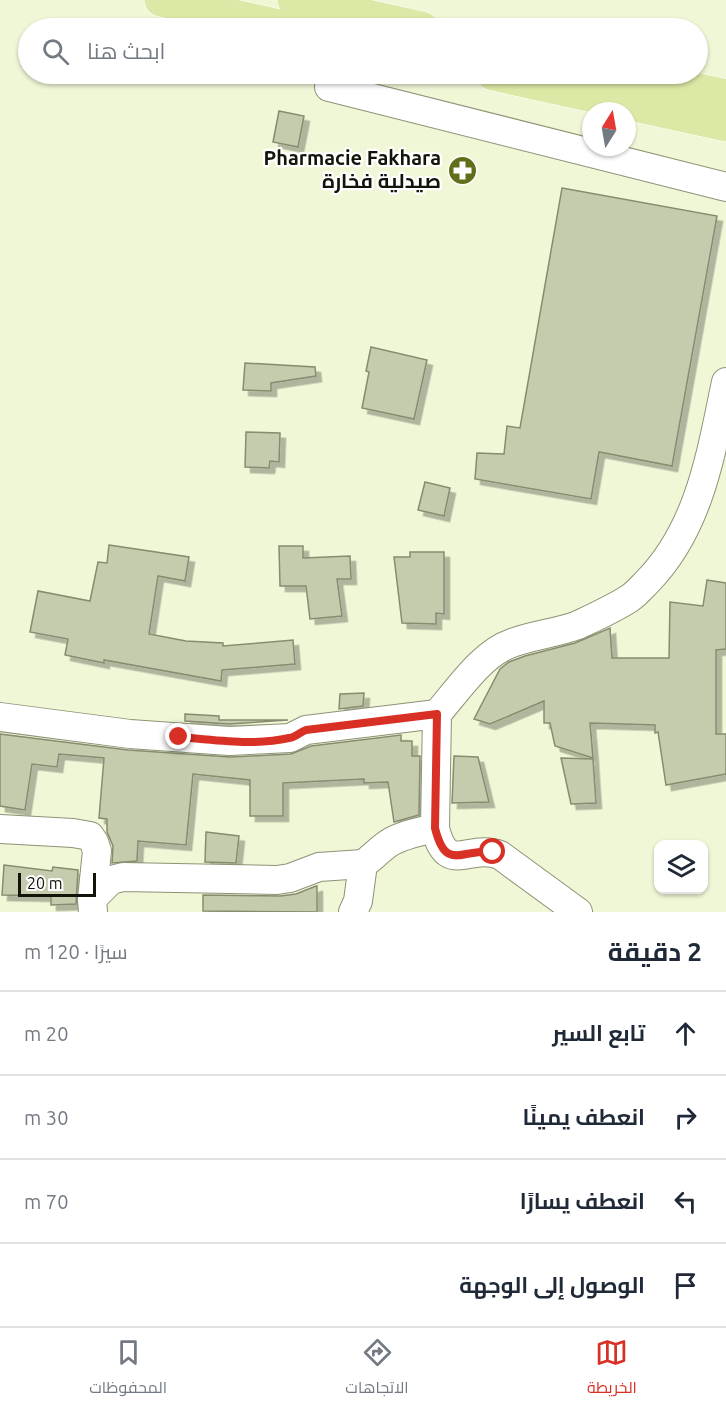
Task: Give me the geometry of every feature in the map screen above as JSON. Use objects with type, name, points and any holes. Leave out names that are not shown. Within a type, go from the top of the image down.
[{"type":"main road","points":[[161,0],[244,18]]},
{"type":"main road","points":[[294,0],[376,18]]},
{"type":"main road","points":[[539,84],[726,125]]},
{"type":"main road","points":[[670,84],[726,96]]},
{"type":"street","points":[[329,87],[726,187]]},
{"type":"street","points":[[578,912],[500,855],[486,852],[466,855],[448,854],[444,850],[435,828],[437,714],[484,660],[496,650],[512,643],[576,625],[631,597],[654,574],[672,552],[690,517],[709,465],[726,382]]},
{"type":"street","points":[[0,717],[130,734],[230,741],[290,738],[306,730],[437,714]]},
{"type":"street","points":[[93,906],[111,880],[123,877],[277,880],[290,878],[319,867],[363,864],[392,842],[435,828]]},
{"type":"street","points":[[0,829],[73,832],[90,836],[97,851],[93,906]]},
{"type":"street","points":[[353,912],[358,901],[363,864]]},
{"type":"building","points":[[279,111],[304,116],[298,147],[273,142]]},
{"type":"building","points":[[562,188],[717,216],[672,466],[599,452],[591,499],[475,479],[477,453],[504,454],[507,426],[520,428]]},
{"type":"building","points":[[371,347],[427,360],[414,419],[362,408]]},
{"type":"building","points":[[245,363],[315,367],[316,376],[271,383],[271,391],[243,390]]},
{"type":"building","points":[[246,432],[280,433],[279,462],[270,461],[269,468],[245,467]]},
{"type":"building","points":[[425,482],[450,488],[444,516],[418,510]]},
{"type":"building","points":[[109,545],[189,557],[185,581],[158,576],[149,634],[186,641],[223,643],[223,646],[293,640],[295,664],[222,670],[221,681],[65,655],[68,639],[30,632],[38,591],[90,601],[98,562],[107,563]]},
{"type":"building","points":[[279,546],[303,546],[303,558],[350,556],[351,579],[337,579],[342,616],[310,619],[306,586],[280,586]]},
{"type":"building","points":[[410,552],[444,552],[444,614],[436,613],[436,624],[402,623],[394,557],[410,557]]},
{"type":"building","points":[[707,580],[726,583],[726,649],[716,650],[716,734],[726,734],[726,774],[666,785],[655,725],[590,723],[593,758],[555,746],[550,723],[544,723],[544,701],[490,724],[474,719],[500,669],[509,662],[575,643],[610,628],[612,658],[669,658],[670,602],[703,606]]},
{"type":"building","points":[[364,693],[363,706],[339,709],[340,694]]},
{"type":"building","points":[[185,714],[219,716],[219,720],[288,720],[229,724],[185,721]]},
{"type":"building","points":[[0,734],[128,750],[230,757],[291,754],[311,746],[401,735],[401,741],[412,741],[412,756],[420,756],[419,815],[394,822],[388,782],[364,783],[364,779],[283,783],[283,816],[250,816],[250,780],[193,774],[186,845],[138,841],[137,861],[112,863],[113,846],[107,832],[107,819],[99,818],[104,758],[59,754],[57,767],[32,764],[25,810],[0,806]]},
{"type":"building","points":[[454,756],[478,757],[489,802],[452,803]]},
{"type":"building","points":[[561,758],[593,759],[596,803],[571,804]]},
{"type":"building","points":[[206,832],[239,836],[236,863],[205,862]]},
{"type":"building","points":[[4,865],[52,871],[53,867],[78,870],[76,904],[51,905],[51,896],[2,895]]},
{"type":"building","points":[[317,886],[317,912],[203,911],[203,895],[280,896],[296,894]]},
{"type":"place","name":"Pharmacie Fakhara صيدلية فخارة","points":[[462,170]]},
{"type":"route","points":[[179,737],[230,741],[276,740],[290,738],[306,730],[437,714],[435,828],[439,842],[448,854],[457,856],[493,852]]}]
